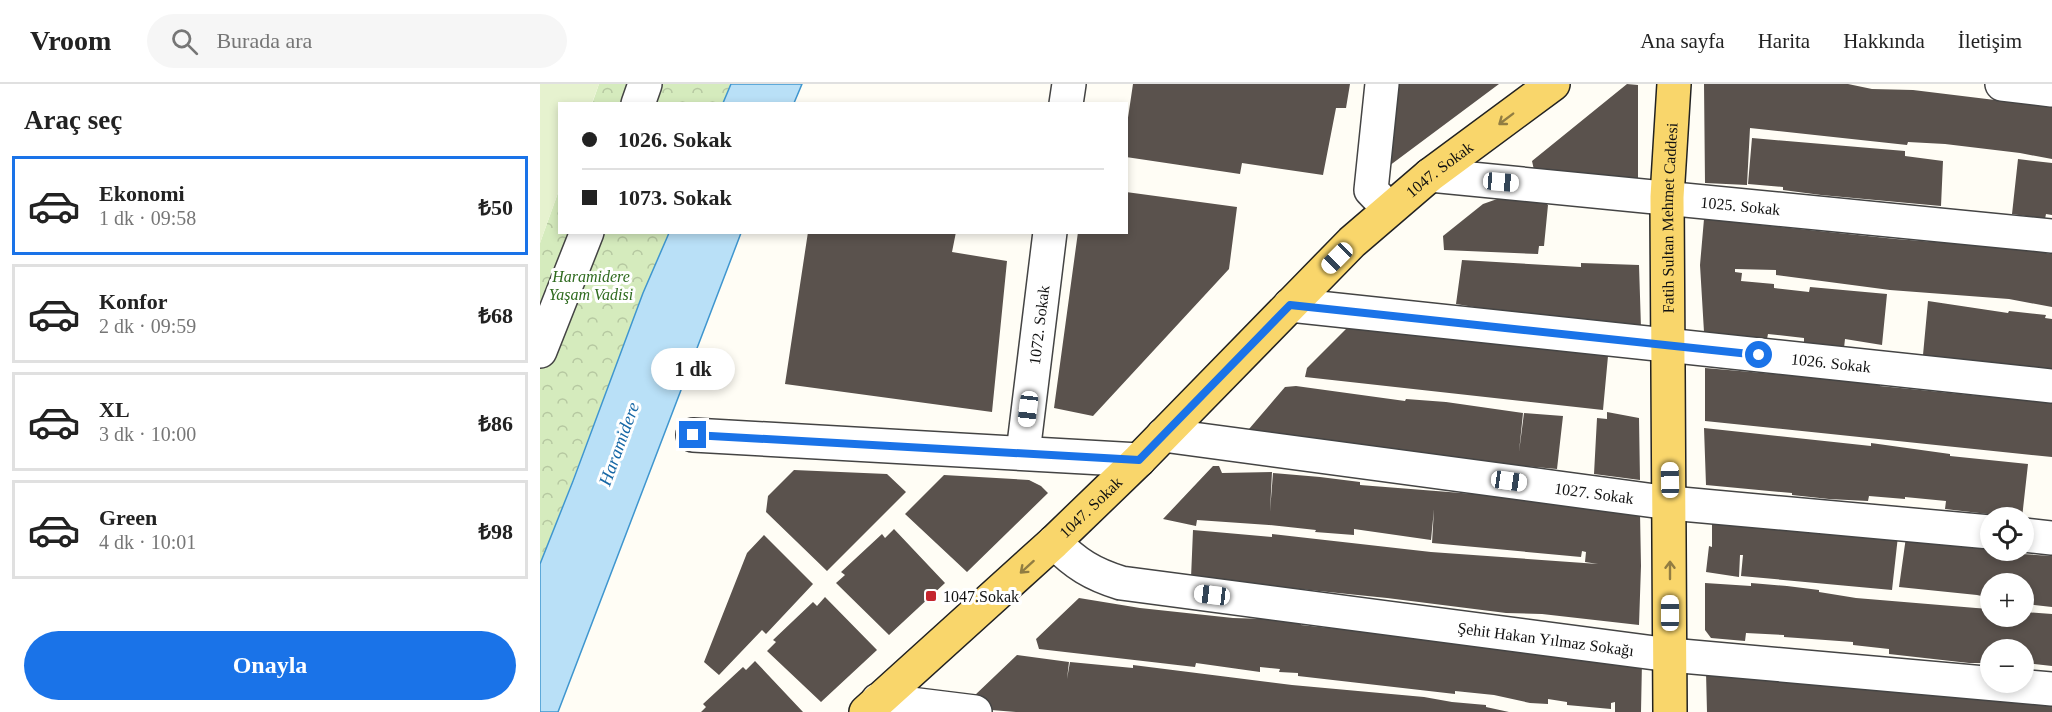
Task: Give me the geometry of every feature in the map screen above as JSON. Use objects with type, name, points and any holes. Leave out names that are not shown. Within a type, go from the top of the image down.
[{"type":"main road","name":"1047. Sokak","points":[[872,706],[1054,543],[1139,460],[1352,242],[1430,176],[1553,84]]},
{"type":"main road","name":"Fatih Sultan Mehmet Caddesi","points":[[1670,712],[1667,197],[1674,84]]},
{"type":"street","points":[[639,102],[645,84]]},
{"type":"street","points":[[1066,102],[1069,84]]},
{"type":"street","points":[[1383,84],[1371,190],[1389,209]]},
{"type":"street","points":[[2002,84],[2052,90]]},
{"type":"street","name":"1025. Sokak","points":[[1430,176],[1667,197],[2052,236]]},
{"type":"street","points":[[540,351],[586,234]]},
{"type":"street","name":"1072. Sokak","points":[[1023,453],[1050,234]]},
{"type":"street","name":"1026. Sokak","points":[[1290,305],[2052,386]]},
{"type":"street","points":[[693,435],[1139,460]]},
{"type":"street","name":"1027. Sokak","points":[[1163,435],[1670,503],[1980,531]]},
{"type":"street","points":[[2034,536],[2052,538]]},
{"type":"street","name":"Şehit Hakan Yılmaz Sokağı","points":[[1054,543],[1073,561],[1097,575],[1121,583],[1670,655],[2052,689]]},
{"type":"street","points":[[872,706],[975,712]]},
{"type":"green space","points":[[540,84],[599,84],[592,102],[558,102],[558,193],[540,243]]},
{"type":"green space","points":[[599,84],[731,84],[723,102],[593,102]]},
{"type":"green space","name":"Haramidere Yaşam Vadisi","points":[[558,193],[558,234],[669,234],[540,564],[540,243]]},
{"type":"water","points":[[731,84],[802,84],[794,102],[723,102]]},
{"type":"water","name":"Haramidere","points":[[669,234],[741,234],[558,712],[540,712],[540,564],[643,293]]},
{"type":"building","points":[[1133,84],[1350,84],[1346,108],[1336,108],[1323,175],[1242,163],[1240,174],[1128,157],[1128,118]]},
{"type":"building","points":[[1395,84],[1499,84],[1389,166]]},
{"type":"building","points":[[1627,84],[1638,85],[1638,185],[1534,170],[1532,161]]},
{"type":"building","points":[[1704,84],[1848,84],[1872,89],[1913,90],[2052,107],[2052,159],[1945,144],[1908,142],[1907,145],[1750,128],[1747,185],[1705,183]]},
{"type":"building","points":[[1752,138],[1905,151],[1905,156],[1943,161],[1941,206],[1821,195],[1783,190],[1783,187],[1748,184]]},
{"type":"building","points":[[2018,159],[2052,163],[2052,215],[2046,214],[2045,219],[2012,214]]},
{"type":"building","points":[[1128,192],[1237,207],[1229,269],[1093,416],[1054,408],[1078,234],[1128,234]]},
{"type":"building","points":[[1500,198],[1542,200],[1548,205],[1544,246],[1539,246],[1538,254],[1444,250],[1443,236],[1483,204]]},
{"type":"building","points":[[1704,219],[1896,239],[2014,248],[2052,254],[2052,307],[2009,299],[1890,290],[1776,275],[1776,270],[1735,269],[1735,272],[1742,273],[1741,281],[1774,284],[1774,288],[1809,292],[1810,287],[1887,294],[1882,345],[1845,339],[1844,348],[1804,344],[1804,338],[1768,334],[1767,339],[1704,332],[1700,265]]},
{"type":"building","points":[[808,234],[956,234],[952,252],[1007,261],[992,412],[785,384]]},
{"type":"building","points":[[1462,260],[1581,267],[1581,263],[1639,265],[1641,328],[1456,304]]},
{"type":"building","points":[[1928,301],[2008,313],[2009,311],[2046,315],[2045,318],[2052,319],[2052,371],[1923,355]]},
{"type":"building","points":[[1348,327],[1608,356],[1603,410],[1305,377],[1307,368]]},
{"type":"building","points":[[1705,368],[1880,383],[1880,386],[2052,403],[2052,457],[1705,421]]},
{"type":"building","points":[[1296,386],[1405,401],[1406,399],[1446,402],[1523,413],[1519,452],[1524,413],[1563,416],[1557,469],[1251,436],[1249,429],[1285,387]]},
{"type":"building","points":[[1607,412],[1639,418],[1640,480],[1594,474],[1597,418],[1607,419]]},
{"type":"building","points":[[1704,428],[1871,446],[1871,443],[1950,454],[1950,456],[2028,464],[2023,507],[1980,507],[1980,513],[1945,509],[1946,501],[1869,496],[1868,501],[1829,499],[1706,485]]},
{"type":"building","points":[[1213,466],[1219,466],[1222,473],[1272,472],[1270,512],[1273,473],[1360,482],[1360,485],[1474,494],[1640,513],[1639,625],[1542,614],[1506,613],[1191,578],[1193,530],[1272,537],[1272,534],[1431,552],[1598,564],[1585,562],[1586,552],[1582,551],[1581,557],[1432,543],[1434,509],[1431,540],[1354,529],[1354,535],[1269,525],[1197,520],[1196,526],[1163,519]]},
{"type":"building","points":[[794,470],[887,474],[906,492],[827,571],[766,512],[768,496]]},
{"type":"building","points":[[944,475],[1029,480],[1041,486],[1048,493],[967,572],[905,514]]},
{"type":"building","points":[[1712,521],[1898,536],[1892,590],[1741,576],[1743,555],[1740,555],[1739,577],[1706,572],[1709,546],[1712,547]]},
{"type":"building","points":[[894,529],[945,583],[889,635],[836,583],[845,575],[841,572],[882,534],[885,538]]},
{"type":"building","points":[[764,535],[813,584],[766,634],[762,630],[719,675],[704,662],[747,553]]},
{"type":"building","points":[[1906,537],[1980,545],[1980,561],[2034,561],[2034,555],[2052,556],[2052,607],[2034,605],[2034,573],[1980,573],[1980,596],[1899,587]]},
{"type":"building","points":[[1705,583],[1787,586],[1856,598],[1980,608],[1980,627],[2034,627],[2034,613],[2052,614],[2052,666],[2034,664],[2034,639],[1980,639],[1980,663],[1969,663],[1889,654],[1889,649],[1853,645],[1853,642],[1784,637],[1784,635],[1746,633],[1745,641],[1711,638],[1705,630]]},
{"type":"building","points":[[825,597],[877,650],[821,702],[767,651],[776,642],[773,640],[813,602],[817,606]]},
{"type":"building","points":[[1079,598],[1140,608],[1233,618],[1266,619],[1301,623],[1301,625],[1642,661],[1641,712],[1615,712],[1615,702],[1611,703],[1611,709],[1567,705],[1567,702],[1548,699],[1548,704],[1530,703],[1494,695],[1455,691],[1455,694],[1298,676],[1298,673],[1279,672],[1280,669],[1260,667],[1260,672],[1196,663],[1195,667],[1039,649],[1036,639]]},
{"type":"building","points":[[1017,655],[1069,662],[1067,679],[1070,662],[1133,668],[1133,665],[1292,685],[1424,697],[1486,705],[1486,707],[1509,712],[1016,712],[979,709],[974,696]]},
{"type":"building","points":[[755,661],[803,712],[701,712],[706,707],[703,704],[743,667],[746,670]]},
{"type":"building","points":[[1706,672],[2052,703],[2052,712],[1707,712]]},
{"type":"place","name":"1047.Sokak","points":[[931,596]]},
{"type":"route","points":[[693,435],[1139,460],[1290,305],[1759,355]]}]
